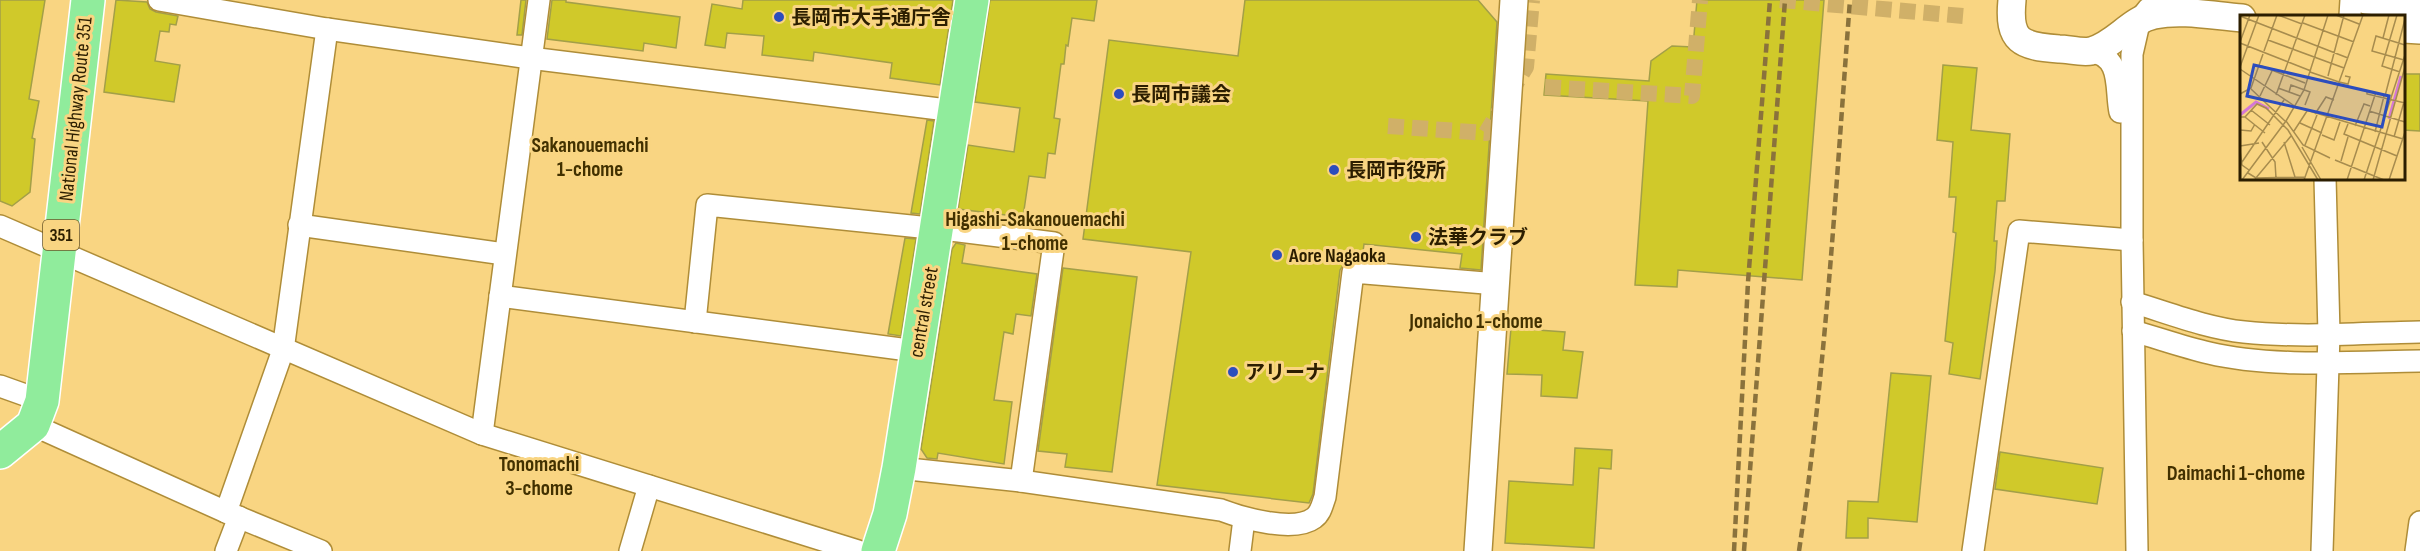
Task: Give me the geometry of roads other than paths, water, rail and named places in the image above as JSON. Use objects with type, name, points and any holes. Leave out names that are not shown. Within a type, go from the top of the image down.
[{"type":"highway","name":"National Highway Route 351","points":[[38,413],[60,252],[88,0]]},
{"type":"highway","name":"central street","points":[[878,551],[890,514],[899,468],[916,351],[938,230],[972,0]]},
{"type":"highway","points":[[0,452],[38,413]]},
{"type":"street","points":[[159,0],[327,29],[530,58],[956,111]]},
{"type":"street","points":[[482,434],[539,0]]},
{"type":"street","points":[[1478,551],[1514,0]]},
{"type":"street","points":[[2012,0],[2010,18],[2018,38],[2028,46],[2090,51],[2106,56],[2112,62],[2120,112],[2132,134]]},
{"type":"street","points":[[2090,51],[2117,37],[2161,0]]},
{"type":"street","points":[[2350,15],[2351,0]]},
{"type":"street","points":[[2366,0],[2420,4]]},
{"type":"street","points":[[2140,19],[2168,14],[2240,18]]},
{"type":"street","points":[[2137,551],[2132,302],[2132,134],[2133,54],[2140,19]]},
{"type":"street","points":[[226,551],[233,514],[283,350],[327,29]]},
{"type":"street","points":[[2405,29],[2420,30]]},
{"type":"street","points":[[2322,551],[2329,334],[2325,180]]},
{"type":"street","points":[[695,322],[707,205],[1054,243],[1021,481]]},
{"type":"street","points":[[299,225],[504,254]]},
{"type":"street","points":[[0,226],[482,434],[858,551]]},
{"type":"street","points":[[1973,551],[2019,231],[2132,240]]},
{"type":"street","points":[[899,468],[1021,481],[1221,510],[1244,519],[1290,524],[1313,519],[1320,513],[1325,497],[1353,272],[1497,284]]},
{"type":"street","points":[[500,296],[916,351]]},
{"type":"street","points":[[2132,302],[2215,327],[2234,330],[2329,334],[2420,332]]},
{"type":"street","points":[[2133,331],[2210,354],[2264,360],[2328,363],[2420,361]]},
{"type":"street","points":[[0,386],[38,413],[233,514],[321,551]]},
{"type":"street","points":[[630,551],[649,486]]},
{"type":"street","points":[[1240,551],[1244,519]]},
{"type":"street","points":[[2416,551],[2420,522]]},
{"type":"tunnel","points":[[1388,126],[1486,133],[1526,67],[1532,0]]},
{"type":"tunnel","points":[[1545,87],[1692,96],[1700,0]]},
{"type":"tunnel","points":[[1780,0],[1963,16]]},
{"type":"railway","points":[[1734,551],[1748,282],[1770,0]]},
{"type":"railway","points":[[1744,551],[1785,0]]},
{"type":"railway","points":[[1799,551],[1823,345],[1850,0]]},
{"type":"place","name":"長岡市大手通庁舎","points":[[779,17]]},
{"type":"place","name":"長岡市議会","points":[[1119,94]]},
{"type":"place","name":"長岡市役所","points":[[1334,170]]},
{"type":"place","name":"法華クラブ","points":[[1416,237]]},
{"type":"place","name":"Aore Nagaoka","points":[[1277,255]]},
{"type":"place","name":"アリーナ","points":[[1233,372]]},
{"type":"district","name":"Sakanouemachi 1-chome","points":[[590,157]]},
{"type":"district","name":"Higashi-Sakanouemachi 1-chome","points":[[1035,231]]},
{"type":"district","name":"Jonaicho 1-chome","points":[[1476,321]]},
{"type":"district","name":"Daimachi 1-chome","points":[[2236,473]]},
{"type":"district","name":"Tonomachi 3-chome","points":[[539,476]]}]
